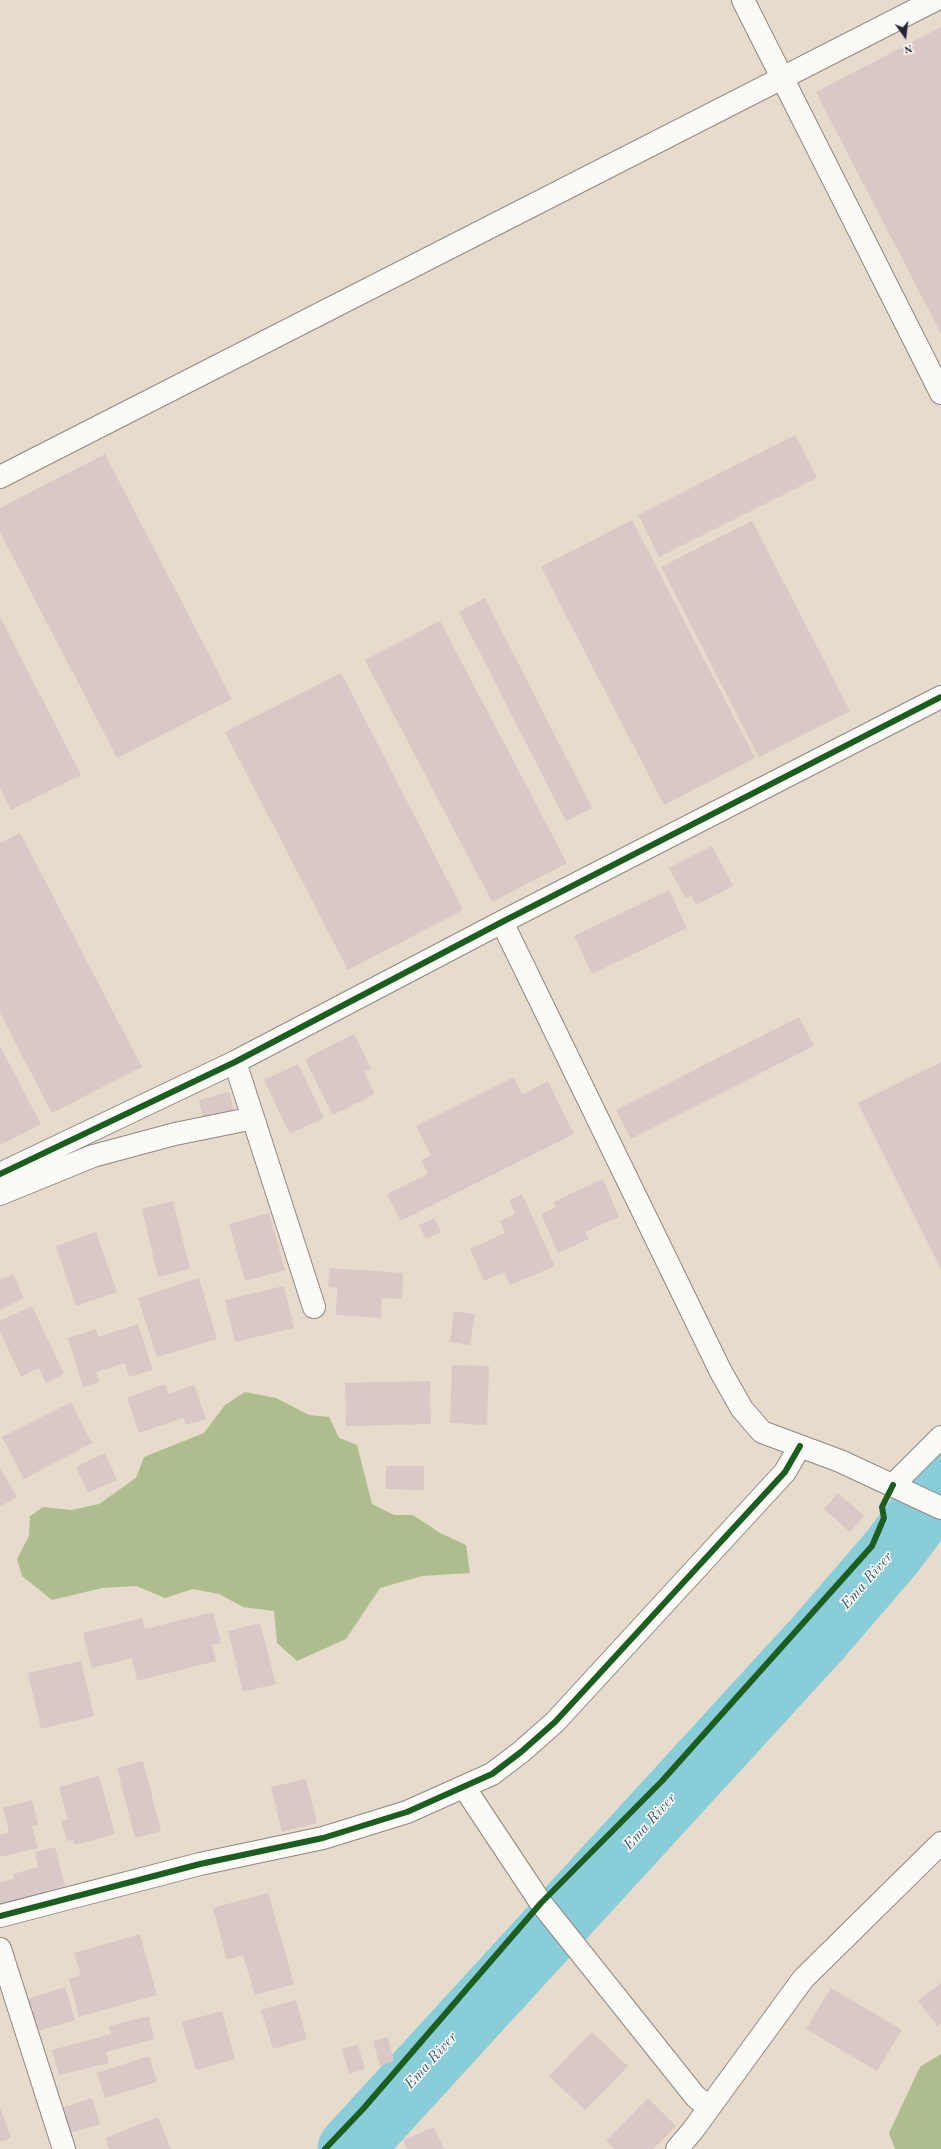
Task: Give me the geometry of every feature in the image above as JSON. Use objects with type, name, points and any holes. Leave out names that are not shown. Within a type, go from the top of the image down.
[{"type":"street","points":[[743,0],[941,393]]},
{"type":"street","points":[[0,477],[782,77],[936,0]]},
{"type":"street","points":[[0,1174],[235,1062],[502,922],[941,697]]},
{"type":"street","points":[[502,922],[721,1372],[742,1409],[762,1432],[840,1461],[941,1508]]},
{"type":"street","points":[[235,1062],[314,1306]]},
{"type":"street","points":[[0,1194],[93,1156],[175,1134],[249,1119],[255,1123]]},
{"type":"street","points":[[902,1489],[941,1437]]},
{"type":"street","points":[[0,1916],[200,1864],[323,1838],[407,1812],[492,1774],[521,1752],[555,1722],[785,1472],[800,1446]]},
{"type":"street","points":[[464,1787],[549,1912],[695,2096],[708,2107]]},
{"type":"street","points":[[677,2149],[693,2130],[708,2107],[802,1979],[941,1843]]},
{"type":"street","points":[[0,1949],[64,2149]]},
{"type":"green space","points":[[245,1392],[276,1398],[309,1415],[329,1417],[339,1438],[357,1445],[372,1504],[394,1515],[413,1515],[440,1533],[466,1545],[470,1573],[422,1576],[380,1588],[346,1639],[297,1661],[277,1643],[274,1611],[243,1607],[219,1594],[193,1589],[165,1598],[136,1586],[102,1588],[52,1600],[22,1576],[17,1559],[29,1536],[30,1516],[43,1507],[72,1510],[99,1504],[136,1478],[144,1457],[204,1433],[225,1405]]},
{"type":"green space","points":[[941,2054],[941,2149],[895,2149],[889,2133],[920,2067]]},
{"type":"building","points":[[941,27],[941,334],[816,92]]},
{"type":"building","points":[[795,435],[817,478],[659,557],[638,515]]},
{"type":"building","points":[[105,454],[232,699],[117,758],[0,532],[0,508]]},
{"type":"building","points":[[632,520],[755,758],[664,805],[541,567]]},
{"type":"building","points":[[752,521],[850,711],[759,757],[661,567]]},
{"type":"building","points":[[485,598],[592,808],[566,821],[459,612]]},
{"type":"building","points":[[0,617],[81,775],[11,810],[0,788]]},
{"type":"building","points":[[440,621],[567,863],[492,902],[365,660]]},
{"type":"building","points":[[341,673],[463,910],[348,970],[225,732]]},
{"type":"building","points":[[20,833],[142,1067],[52,1113],[0,1013],[0,843]]},
{"type":"building","points":[[712,846],[733,886],[696,905],[691,895],[686,899],[669,868]]},
{"type":"building","points":[[669,890],[687,928],[592,974],[574,936]]},
{"type":"building","points":[[799,1017],[814,1046],[631,1139],[616,1110]]},
{"type":"building","points":[[354,1034],[371,1069],[364,1072],[375,1094],[333,1115],[305,1059]]},
{"type":"building","points":[[0,1046],[41,1124],[0,1145]]},
{"type":"building","points":[[941,1062],[941,1269],[858,1103]]},
{"type":"building","points":[[298,1064],[324,1118],[290,1134],[264,1080]]},
{"type":"building","points":[[514,1077],[522,1095],[548,1081],[574,1134],[401,1221],[387,1194],[428,1174],[421,1160],[431,1155],[416,1126]]},
{"type":"building","points":[[229,1092],[234,1110],[203,1118],[199,1100]]},
{"type":"building","points":[[603,1179],[619,1217],[585,1232],[589,1239],[558,1253],[541,1214],[556,1207],[553,1202]]},
{"type":"building","points":[[522,1194],[555,1266],[510,1285],[504,1272],[484,1281],[470,1249],[505,1233],[500,1221],[515,1214],[509,1200]]},
{"type":"building","points":[[173,1201],[190,1269],[158,1277],[142,1209]]},
{"type":"building","points":[[269,1213],[285,1270],[245,1281],[229,1224]]},
{"type":"building","points":[[434,1218],[441,1232],[426,1239],[419,1225]]},
{"type":"building","points":[[96,1232],[117,1292],[76,1306],[56,1246]]},
{"type":"building","points":[[330,1268],[403,1273],[402,1299],[382,1298],[381,1318],[336,1315],[337,1288],[328,1287]]},
{"type":"building","points":[[13,1274],[24,1298],[0,1310],[0,1280]]},
{"type":"building","points":[[199,1278],[217,1339],[157,1357],[138,1298]]},
{"type":"building","points":[[284,1286],[294,1328],[235,1342],[225,1300]]},
{"type":"building","points":[[32,1306],[64,1374],[46,1383],[39,1368],[21,1377],[0,1332],[0,1321]]},
{"type":"building","points":[[454,1311],[475,1314],[470,1345],[450,1342]]},
{"type":"building","points":[[138,1324],[153,1370],[129,1377],[125,1363],[96,1372],[99,1382],[83,1387],[68,1338],[96,1329],[98,1337]]},
{"type":"building","points":[[452,1365],[489,1366],[487,1425],[450,1423]]},
{"type":"building","points":[[430,1381],[431,1424],[346,1426],[345,1383]]},
{"type":"building","points":[[165,1384],[168,1394],[194,1385],[206,1419],[186,1425],[183,1418],[139,1433],[127,1398]]},
{"type":"building","points":[[71,1402],[92,1443],[24,1479],[2,1437]]},
{"type":"building","points":[[105,1453],[117,1480],[88,1493],[76,1467]]},
{"type":"building","points":[[386,1466],[424,1466],[424,1490],[386,1489]]},
{"type":"building","points":[[0,1468],[17,1497],[0,1507]]},
{"type":"building","points":[[838,1493],[864,1516],[850,1532],[824,1509]]},
{"type":"building","points":[[213,1612],[221,1643],[212,1645],[216,1661],[137,1681],[132,1658],[92,1668],[83,1633],[142,1618],[145,1629]]},
{"type":"building","points":[[260,1623],[276,1684],[243,1692],[228,1631]]},
{"type":"building","points":[[81,1661],[94,1716],[41,1729],[28,1673]]},
{"type":"building","points":[[143,1761],[161,1831],[135,1838],[117,1768]]},
{"type":"building","points":[[99,1776],[115,1834],[75,1845],[73,1840],[67,1841],[61,1821],[68,1819],[59,1787]]},
{"type":"building","points":[[306,1779],[317,1823],[282,1832],[271,1787]]},
{"type":"building","points":[[32,1800],[38,1824],[32,1826],[38,1848],[0,1857],[0,1835],[9,1832],[3,1808]]},
{"type":"building","points":[[55,1847],[65,1886],[43,1892],[44,1894],[0,1905],[0,1882],[14,1879],[13,1874],[38,1867],[35,1852]]},
{"type":"building","points":[[268,1893],[294,1984],[255,1995],[243,1955],[227,1960],[213,1908]]},
{"type":"building","points":[[140,1934],[157,1995],[79,2017],[69,1979],[81,1975],[74,1953]]},
{"type":"building","points":[[941,1983],[941,2023],[938,2026],[918,2001]]},
{"type":"building","points":[[65,1987],[75,2020],[38,2031],[28,1999]]},
{"type":"building","points":[[831,1988],[902,2030],[877,2071],[806,2029]]},
{"type":"building","points":[[296,2000],[307,2039],[273,2049],[261,2010]]},
{"type":"building","points":[[222,2011],[235,2059],[196,2070],[182,2022]]},
{"type":"building","points":[[149,2016],[154,2039],[106,2052],[109,2063],[59,2075],[52,2050],[111,2034],[109,2026]]},
{"type":"building","points":[[592,2032],[628,2066],[585,2110],[549,2076]]},
{"type":"building","points":[[388,2037],[394,2061],[380,2066],[373,2041]]},
{"type":"building","points":[[358,2045],[365,2069],[349,2074],[342,2049]]},
{"type":"building","points":[[149,2056],[157,2082],[105,2098],[97,2073]]},
{"type":"building","points":[[92,2098],[100,2124],[70,2133],[62,2108]]},
{"type":"building","points":[[648,2098],[676,2126],[653,2149],[614,2149],[606,2141]]},
{"type":"building","points":[[0,2107],[11,2138],[0,2142]]},
{"type":"building","points":[[158,2117],[171,2149],[109,2149],[105,2138]]},
{"type":"building","points":[[434,2127],[444,2149],[407,2149],[403,2140]]},
{"type":"waterway","name":"Ema River","points":[[350,2149],[818,1638],[892,1552],[941,1487]]},
{"type":"cycle path","points":[[0,1174],[235,1062],[502,922],[941,697]]},
{"type":"cycle path","points":[[0,1916],[200,1864],[323,1838],[407,1812],[492,1774],[521,1752],[555,1722],[785,1472],[800,1446]]},
{"type":"cycle path","points":[[325,2149],[363,2109],[541,1903],[662,1781],[872,1546],[884,1518],[882,1507],[893,1485]]}]
